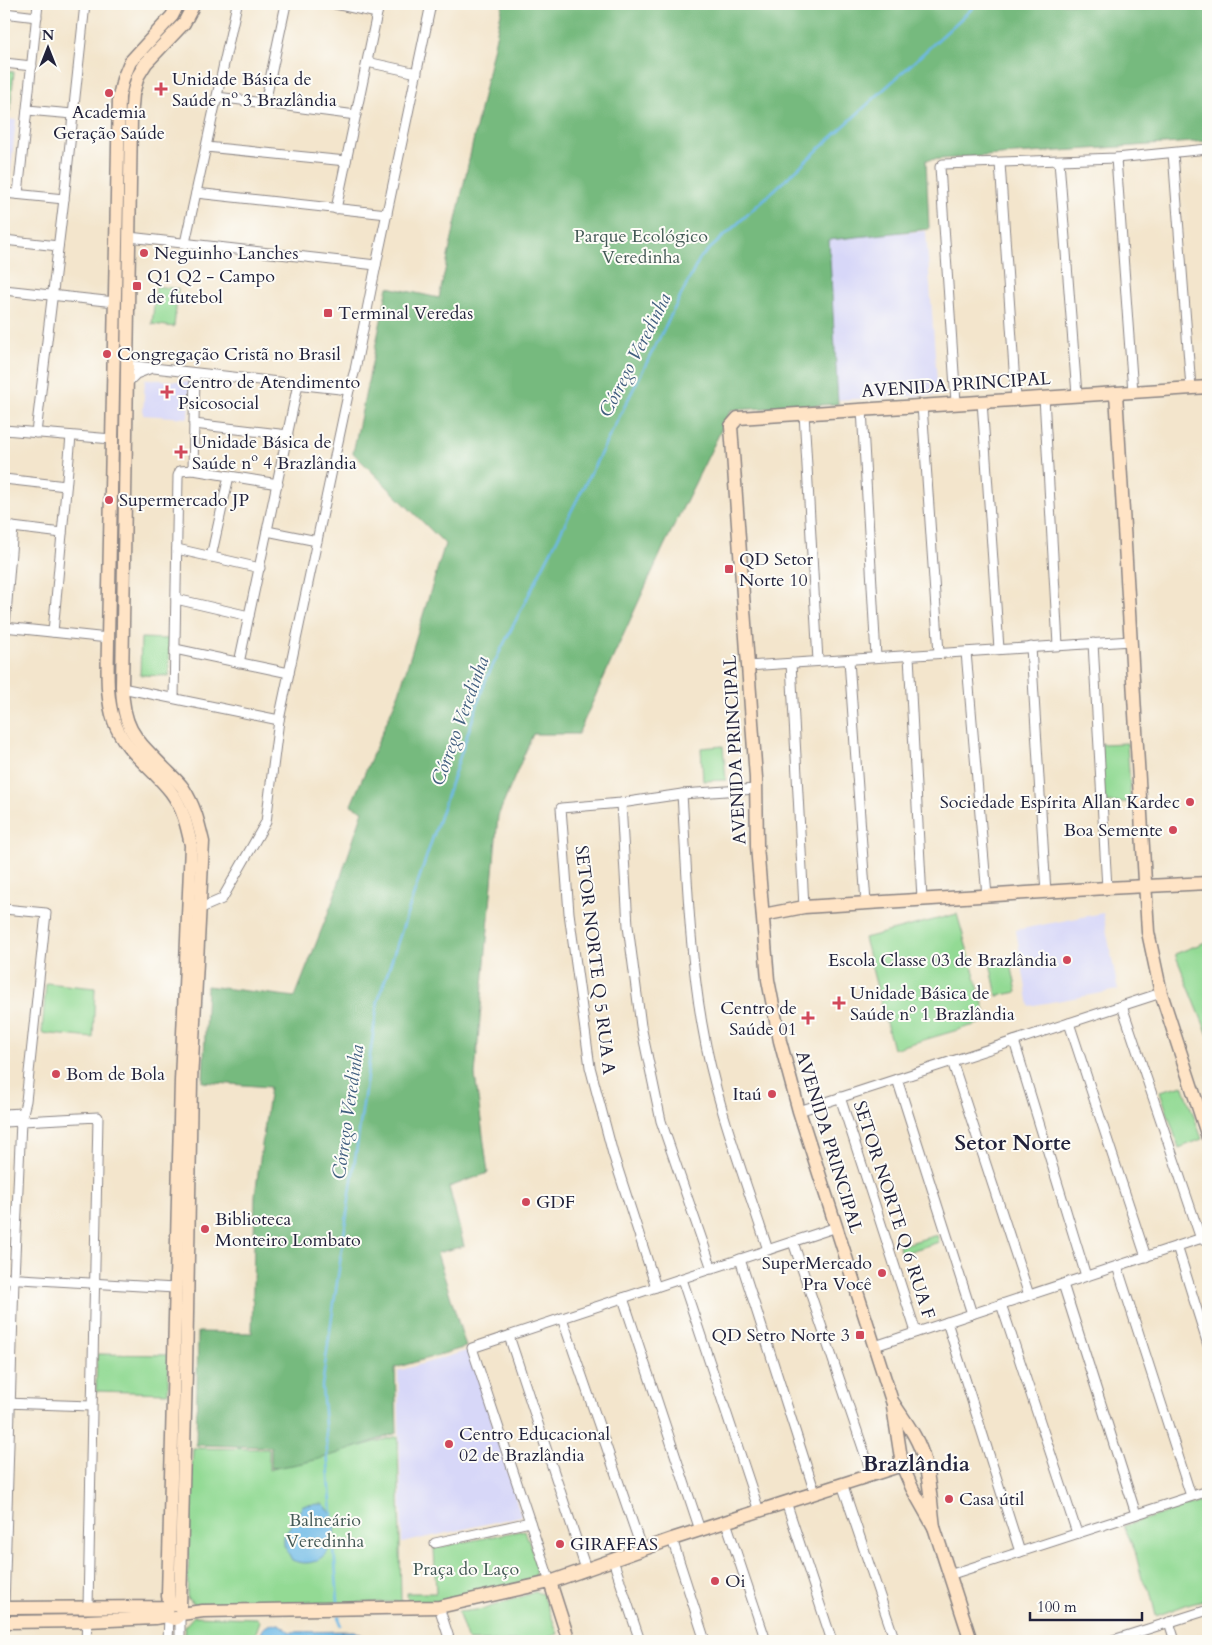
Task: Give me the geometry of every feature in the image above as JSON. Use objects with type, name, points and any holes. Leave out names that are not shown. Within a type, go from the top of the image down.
[{"type":"street","points":[[18,194],[38,4]]},
{"type":"street","points":[[36,433],[64,199],[84,4]]},
{"type":"street","points":[[178,4],[172,16],[130,62],[123,79],[119,97],[108,671],[109,700],[114,723],[136,739],[182,787],[196,812],[202,842],[186,1081],[175,1288],[180,1371]]},
{"type":"street","points":[[180,1641],[175,1611],[191,845],[186,817],[172,792],[130,749],[123,705],[122,672],[131,111],[138,76],[146,63],[184,23],[194,4]]},
{"type":"street","points":[[185,242],[237,4]]},
{"type":"street","points":[[265,103],[286,4]]},
{"type":"street","points":[[334,4],[378,8],[336,209]]},
{"type":"street","points":[[199,909],[222,898],[266,822],[279,720],[349,390],[355,370],[431,4]]},
{"type":"street","points":[[4,13],[37,17]]},
{"type":"street","points":[[367,62],[417,73]]},
{"type":"street","points":[[4,63],[32,66]]},
{"type":"street","points":[[217,97],[356,115]]},
{"type":"street","points":[[27,110],[73,114]]},
{"type":"street","points":[[206,147],[346,160]]},
{"type":"street","points":[[956,402],[940,167],[943,164],[1116,158],[1208,149]]},
{"type":"street","points":[[1173,153],[1191,388]]},
{"type":"street","points":[[1116,158],[1133,392]]},
{"type":"street","points":[[1058,161],[1077,395]]},
{"type":"street","points":[[1000,163],[1016,399]]},
{"type":"street","points":[[117,180],[120,186],[126,186],[130,182]]},
{"type":"street","points":[[4,193],[64,199]]},
{"type":"street","points":[[196,193],[387,214]]},
{"type":"street","points":[[116,201],[124,197],[130,201]]},
{"type":"street","points":[[129,237],[376,265]]},
{"type":"street","points":[[4,240],[58,246]]},
{"type":"street","points":[[4,290],[115,302]]},
{"type":"street","points":[[127,365],[349,390]]},
{"type":"street","points":[[127,383],[136,374],[150,369]]},
{"type":"street","points":[[193,470],[195,374]]},
{"type":"street","points":[[239,663],[298,384]]},
{"type":"street","name":"AVENIDA PRINCIPAL","points":[[934,1527],[929,1482],[924,1459],[916,1439],[892,1401],[799,1111],[780,1041],[768,980],[757,846],[756,789],[731,426],[738,418],[956,402],[1208,387]]},
{"type":"street","points":[[1116,393],[1148,932],[1161,993],[1208,1137]]},
{"type":"street","points":[[1044,397],[1058,645]]},
{"type":"street","points":[[982,401],[999,649]]},
{"type":"street","points":[[922,405],[939,653]]},
{"type":"street","points":[[862,409],[876,657]]},
{"type":"street","points":[[804,413],[818,661]]},
{"type":"street","points":[[194,424],[288,435]]},
{"type":"street","points":[[4,430],[71,436],[112,445],[126,452]]},
{"type":"street","points":[[53,632],[71,436]]},
{"type":"street","points":[[174,698],[178,476],[180,472],[193,470],[278,484]]},
{"type":"street","points":[[211,557],[229,476]]},
{"type":"street","points":[[4,480],[66,486]]},
{"type":"street","points":[[62,533],[8,527],[4,627],[108,638]]},
{"type":"street","points":[[268,531],[317,542]]},
{"type":"street","points":[[110,545],[114,549],[120,549],[124,546]]},
{"type":"street","points":[[177,549],[260,568]]},
{"type":"street","points":[[109,565],[113,562],[120,562],[124,566]]},
{"type":"street","points":[[176,599],[250,616]]},
{"type":"street","points":[[748,666],[1131,641]]},
{"type":"street","points":[[1092,643],[1107,888]]},
{"type":"street","points":[[1031,647],[1046,893]]},
{"type":"street","points":[[175,649],[289,673]]},
{"type":"street","points":[[966,652],[987,896]]},
{"type":"street","points":[[910,656],[922,899]]},
{"type":"street","points":[[849,660],[866,903]]},
{"type":"street","points":[[791,663],[804,907]]},
{"type":"street","points":[[108,671],[115,677],[119,676],[122,672]]},
{"type":"street","points":[[109,686],[116,682],[122,687],[279,720]]},
{"type":"street","points":[[712,1268],[661,1122],[641,1026],[628,926],[621,803],[682,794],[756,789]]},
{"type":"street","points":[[682,794],[692,942],[702,1025],[721,1106],[768,1250]]},
{"type":"street","name":"SETOR NORTE Q 5 RUA A","points":[[621,803],[561,808],[569,913],[590,1067],[613,1154],[656,1287]]},
{"type":"street","points":[[762,915],[804,907],[1107,888],[1208,884]]},
{"type":"street","points":[[4,909],[46,913],[26,1100],[22,1117],[7,1403],[4,1608]]},
{"type":"street","points":[[799,1111],[1161,993]]},
{"type":"street","points":[[875,1346],[1204,1237],[1122,1006]]},
{"type":"street","points":[[1069,1023],[1146,1256]]},
{"type":"street","points":[[1014,1041],[1086,1276]]},
{"type":"street","points":[[952,1061],[1029,1295]]},
{"type":"street","points":[[897,1079],[972,1314]]},
{"type":"street","name":"SETOR NORTE Q 6 RUA F","points":[[840,1097],[916,1332]]},
{"type":"street","points":[[4,1114],[22,1117],[98,1118],[88,1607]]},
{"type":"street","points":[[4,1122],[22,1117]]},
{"type":"street","points":[[569,1641],[472,1348],[837,1227]]},
{"type":"street","points":[[793,1242],[872,1475]]},
{"type":"street","points":[[1177,1246],[1208,1345]]},
{"type":"street","points":[[740,1259],[815,1493]]},
{"type":"street","points":[[1117,1266],[1191,1496]]},
{"type":"street","points":[[4,1278],[175,1288]]},
{"type":"street","points":[[682,1279],[759,1511]]},
{"type":"street","points":[[1062,1284],[1136,1514]]},
{"type":"street","points":[[623,1298],[700,1530]]},
{"type":"street","points":[[1001,1304],[1077,1533]]},
{"type":"street","points":[[562,1318],[642,1550]]},
{"type":"street","points":[[947,1322],[1020,1552]]},
{"type":"street","points":[[509,1336],[586,1569]]},
{"type":"street","points":[[892,1401],[902,1465],[912,1488],[934,1527],[971,1641]]},
{"type":"street","points":[[7,1403],[91,1406]]},
{"type":"street","points":[[898,1446],[905,1438],[916,1439]]},
{"type":"street","points":[[4,1608],[88,1607],[203,1611],[439,1607],[550,1582],[672,1539],[902,1465]]},
{"type":"street","points":[[912,1488],[923,1490],[929,1482]]},
{"type":"street","points":[[842,1484],[895,1641]]},
{"type":"street","points":[[949,1575],[1208,1491]]},
{"type":"street","points":[[786,1502],[832,1641]]},
{"type":"street","points":[[435,1543],[530,1522]]},
{"type":"street","points":[[726,1522],[766,1641]]},
{"type":"street","points":[[672,1539],[705,1641]]},
{"type":"street","points":[[613,1560],[640,1641]]},
{"type":"street","points":[[86,1641],[87,1621],[94,1615],[93,1610],[88,1607]]},
{"type":"street","points":[[439,1607],[450,1641]]},
{"type":"street","points":[[4,1608],[11,1613],[10,1618],[4,1622]]},
{"type":"street","points":[[1110,1641],[1208,1610]]},
{"type":"street","points":[[4,1622],[156,1618],[175,1611]]},
{"type":"street","points":[[168,1641],[175,1611]]},
{"type":"street","points":[[1169,1622],[1175,1641]]},
{"type":"shaded area","points":[[4,119],[16,120],[9,188],[4,188]]},
{"type":"shaded area","points":[[926,231],[938,395],[835,400],[825,238]]},
{"type":"shaded area","name":"Centro de Atendimento Psicosocial","points":[[145,379],[190,382],[188,418],[143,415]]},
{"type":"shaded area","name":"Escola Classe 03 de Brazlândia","points":[[1103,913],[1118,990],[1029,1006],[1016,930]]},
{"type":"shaded area","name":"Centro Educacional 02 de Brazlândia","points":[[470,1350],[521,1516],[402,1543],[398,1371]]},
{"type":"green space","name":"Parque Ecológico Veredinha","points":[[503,4],[1208,4],[1208,141],[926,160],[929,229],[829,240],[838,404],[731,410],[664,546],[578,734],[533,734],[498,816],[475,1075],[488,1173],[449,1187],[464,1246],[437,1253],[466,1347],[395,1368],[397,1433],[319,1459],[271,1468],[271,1447],[196,1445],[198,1332],[252,1333],[255,1195],[270,1087],[203,1082],[207,986],[295,997],[332,903],[363,811],[351,805],[399,693],[445,544],[353,453],[388,287],[439,298]]},
{"type":"green space","points":[[4,71],[14,72],[10,111],[4,110]]},
{"type":"green space","points":[[156,286],[178,289],[174,327],[152,324]]},
{"type":"green space","points":[[141,638],[169,639],[169,676],[140,675]]},
{"type":"green space","points":[[1127,743],[1131,802],[1104,803],[1101,744]]},
{"type":"green space","points":[[723,746],[726,780],[703,781],[701,748]]},
{"type":"green space","points":[[957,914],[988,1021],[893,1049],[864,938]]},
{"type":"green space","points":[[1208,941],[1208,1035],[1175,954]]},
{"type":"green space","points":[[1010,959],[1017,992],[997,996],[990,963]]},
{"type":"green space","points":[[46,983],[95,988],[93,1038],[42,1033]]},
{"type":"green space","points":[[1183,1085],[1202,1139],[1179,1148],[1160,1091]]},
{"type":"green space","points":[[937,1235],[939,1242],[901,1254],[899,1246]]},
{"type":"green space","points":[[97,1354],[169,1355],[168,1393],[96,1391]]},
{"type":"green space","name":"Balneário Veredinha","points":[[398,1436],[401,1602],[194,1604],[187,1598],[193,1448],[269,1449],[269,1470]]},
{"type":"green space","points":[[1203,1501],[1208,1519],[1208,1599],[1156,1616],[1150,1591],[1142,1579],[1135,1551],[1124,1526]]},
{"type":"green space","name":"Praça do Laço","points":[[525,1530],[535,1561],[536,1573],[534,1579],[439,1602],[408,1603],[407,1593],[436,1593],[434,1548]]},
{"type":"green space","points":[[535,1592],[543,1594],[558,1634],[538,1641],[468,1641],[458,1612],[484,1609]]},
{"type":"green space","points":[[194,1616],[257,1618],[260,1621],[253,1641],[185,1641],[185,1626]]},
{"type":"water","points":[[323,1504],[330,1513],[334,1523],[331,1545],[325,1554],[316,1561],[305,1563],[292,1560],[284,1545],[284,1535],[303,1505]]},
{"type":"water","points":[[271,1624],[279,1624],[290,1632],[355,1631],[373,1641],[260,1641],[262,1630]]},
{"type":"waterway","name":"Córrego Veredinha","points":[[332,1515],[322,1386],[378,1001],[486,679],[700,258],[977,4]]},
{"type":"waterway","name":"Córrego Veredinha","points":[[333,1535],[338,1602]]},
{"type":"waterway","name":"Córrego Veredinha","points":[[339,1616],[340,1625]]},
{"type":"place","name":"Unidade Básica de Saúde nº 3 Brazlândia","points":[[161,89]]},
{"type":"place","name":"Academia Geração Saúde","points":[[109,93]]},
{"type":"place","name":"Neguinho Lanches","points":[[144,253]]},
{"type":"place","name":"Q1 Q2 - Campo de futebol","points":[[137,286]]},
{"type":"place","name":"Terminal Veredas","points":[[328,313]]},
{"type":"place","name":"Congregação Cristã no Brasil","points":[[107,354]]},
{"type":"place","name":"Centro de Atendimento Psicosocial","points":[[167,392]]},
{"type":"place","name":"Unidade Básica de Saúde nº 4 Brazlândia","points":[[181,452]]},
{"type":"place","name":"Supermercado JP","points":[[109,500]]},
{"type":"place","name":"QD Setor Norte 10","points":[[729,569]]},
{"type":"place","name":"Sociedade Espírita Allan Kardec","points":[[1190,802]]},
{"type":"place","name":"Boa Semente","points":[[1173,830]]},
{"type":"place","name":"Escola Classe 03 de Brazlândia","points":[[1067,960]]},
{"type":"place","name":"Unidade Básica de Saúde nº 1 Brazlândia","points":[[839,1003]]},
{"type":"place","name":"Centro de Saúde 01","points":[[808,1018]]},
{"type":"place","name":"Bom de Bola","points":[[56,1074]]},
{"type":"place","name":"Itaú","points":[[772,1094]]},
{"type":"place","name":"GDF","points":[[526,1202]]},
{"type":"place","name":"Biblioteca Monteiro Lombato","points":[[205,1229]]},
{"type":"place","name":"SuperMercado Pra Você","points":[[882,1273]]},
{"type":"place","name":"QD Setro Norte 3","points":[[860,1335]]},
{"type":"place","name":"Centro Educacional 02 de Brazlândia","points":[[449,1444]]},
{"type":"place","name":"Casa útil","points":[[949,1499]]},
{"type":"place","name":"GIRAFFAS","points":[[560,1544]]},
{"type":"place","name":"Oi","points":[[715,1581]]},
{"type":"district","name":"Setor Norte","points":[[1013,1143]]},
{"type":"district","name":"Brazlândia","points":[[916,1464]]}]
